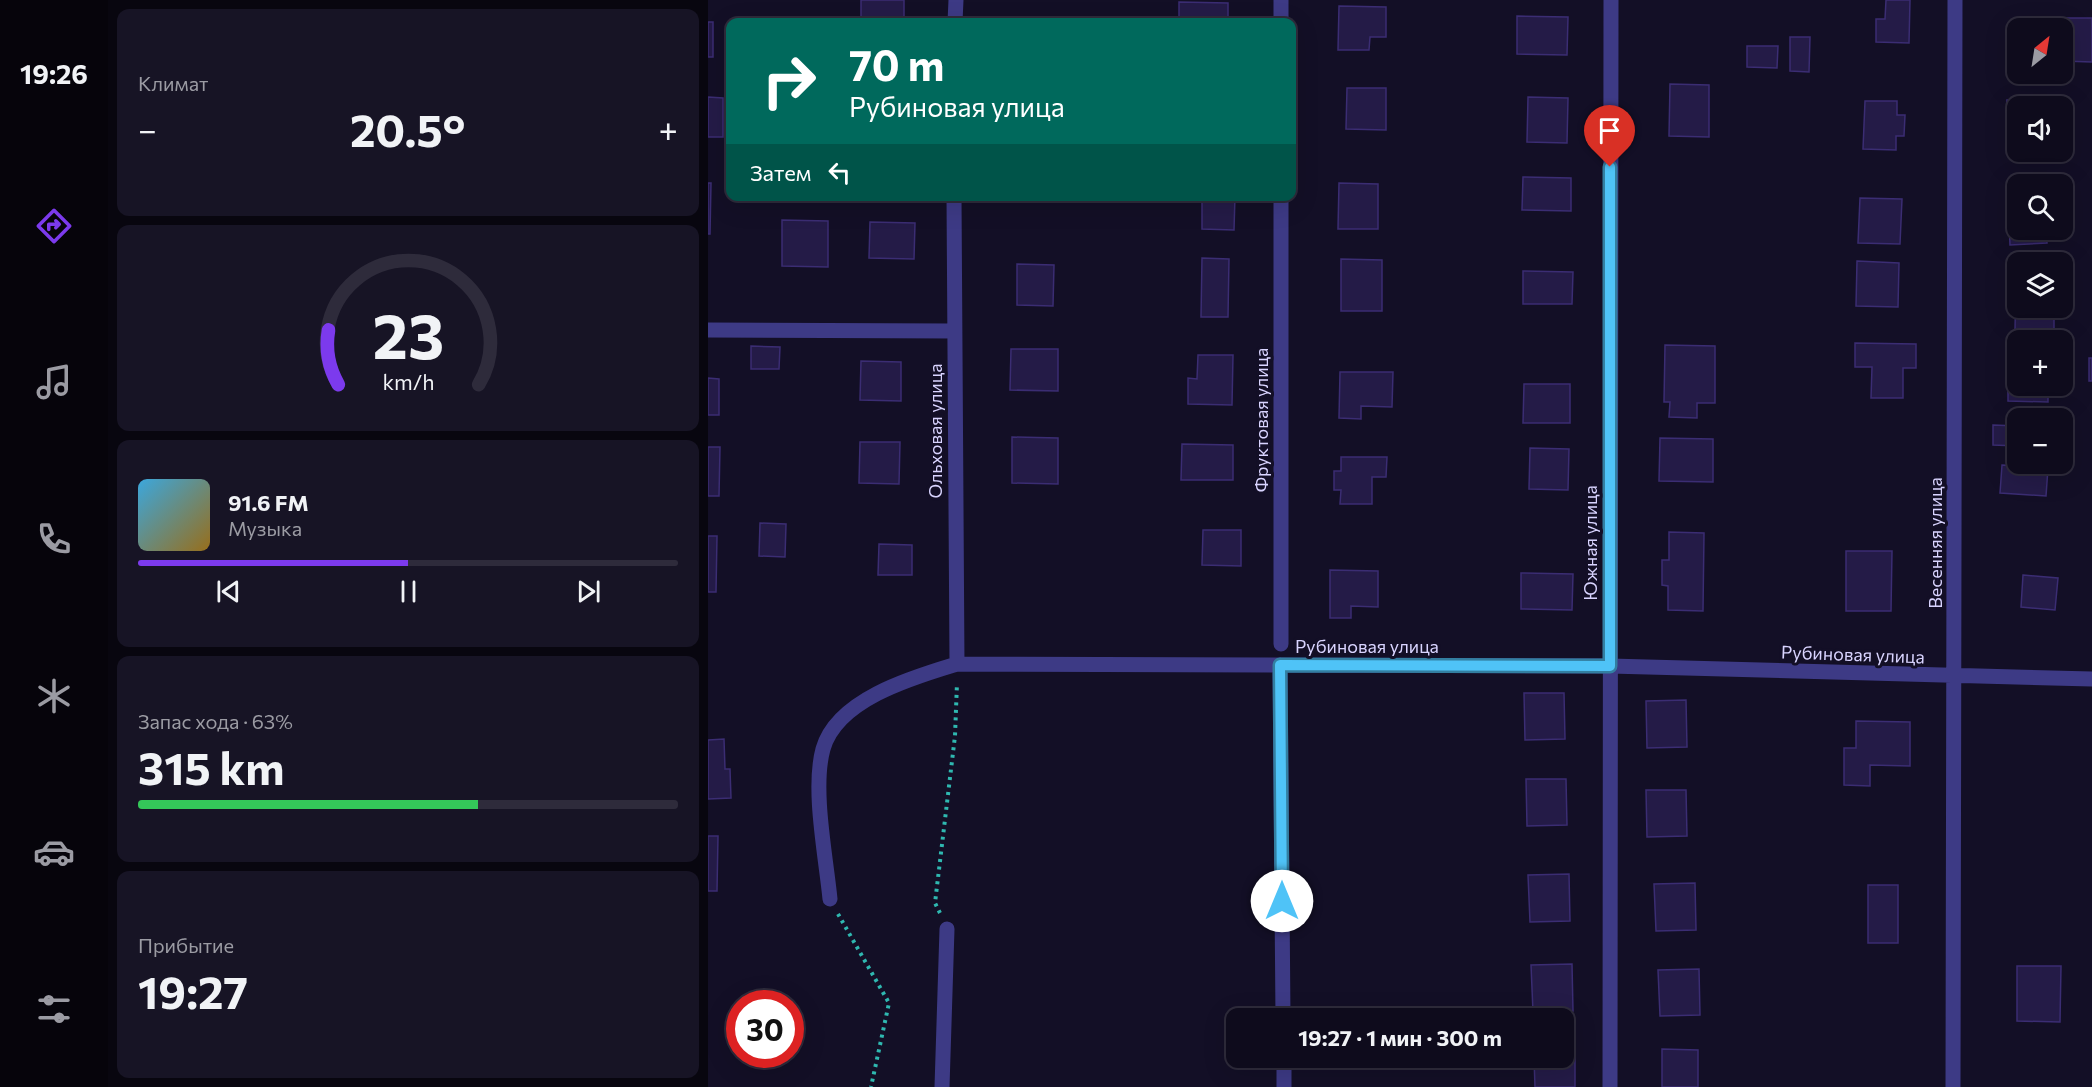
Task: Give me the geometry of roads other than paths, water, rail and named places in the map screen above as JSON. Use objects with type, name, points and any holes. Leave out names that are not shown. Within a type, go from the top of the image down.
[{"type":"street","points":[[955,18],[956,0]]},
{"type":"street","points":[[1281,0],[1281,18]]},
{"type":"street","name":"Южная улица","points":[[1610,1087],[1611,0]]},
{"type":"street","name":"Весенняя улица","points":[[1953,1087],[1955,0]]},
{"type":"street","name":"Ольховая улица","points":[[954,201],[953,332],[957,664]]},
{"type":"street","name":"Фруктовая улица","points":[[1281,201],[1281,644]]},
{"type":"street","points":[[708,330],[953,332]]},
{"type":"street","name":"Рубиновая улица","points":[[830,900],[819,775],[824,747],[835,726],[863,702],[908,678],[957,664],[1610,666],[2092,679]]},
{"type":"street","points":[[1280,665],[1283,1008]]},
{"type":"street","points":[[942,1087],[947,929]]},
{"type":"street","points":[[1284,1068],[1284,1087]]}]
